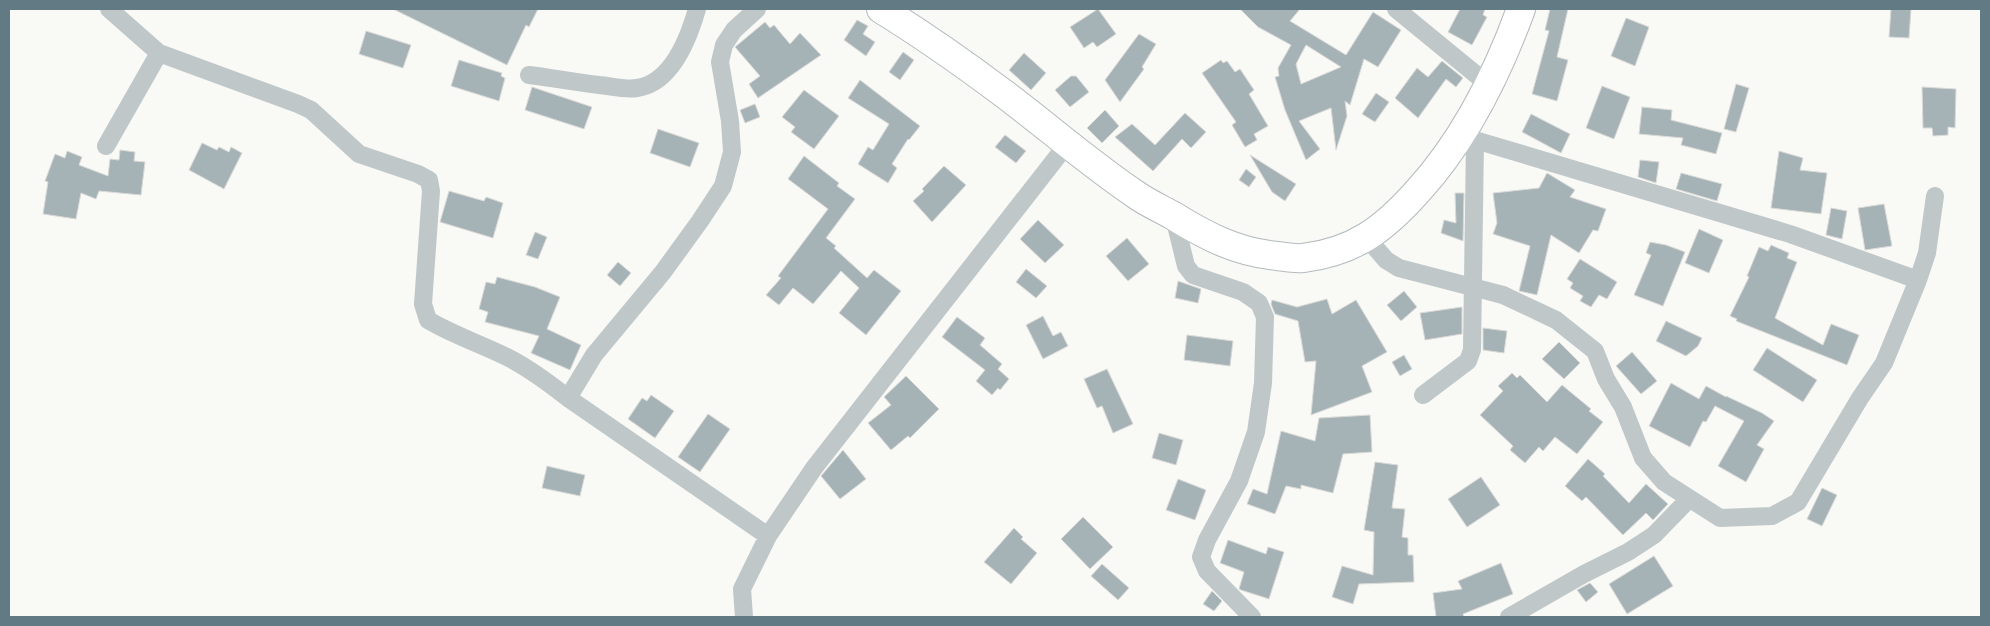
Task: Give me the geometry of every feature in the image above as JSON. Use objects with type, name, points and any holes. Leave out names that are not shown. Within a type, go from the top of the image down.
[{"type":"main road","points":[[881,9],[939,46],[1135,194],[1192,229],[1221,243],[1263,255],[1301,258],[1340,250],[1367,238],[1397,215],[1452,150],[1468,137],[1521,9]]},
{"type":"street","points":[[109,9],[159,53],[310,110],[359,154],[418,174],[429,180],[431,191],[423,304],[428,320],[444,330],[507,357],[542,377],[568,398],[768,536]]},
{"type":"street","points":[[529,75],[616,87],[638,88],[656,80],[676,61],[692,28],[697,9]]},
{"type":"street","points":[[568,398],[594,355],[663,272],[700,222],[723,186],[732,152],[730,121],[720,62],[724,45],[734,30],[757,9]]},
{"type":"street","points":[[1396,9],[1490,86]]},
{"type":"street","points":[[106,146],[159,53]]},
{"type":"street","points":[[1423,395],[1468,361],[1472,350],[1468,137],[1790,234],[1918,280]]},
{"type":"street","points":[[744,617],[742,589],[768,536],[814,468],[1068,143]]},
{"type":"street","points":[[1367,238],[1386,260],[1399,268],[1504,295],[1556,320],[1595,350],[1606,379],[1623,408],[1643,458],[1664,482],[1720,518],[1772,516],[1798,502],[1860,398],[1884,363],[1918,280],[1926,253],[1935,196]]},
{"type":"street","points":[[1174,217],[1186,266],[1193,274],[1243,292],[1259,303],[1265,317],[1263,383],[1256,432],[1239,481],[1207,540],[1201,557],[1206,570],[1252,617]]},
{"type":"street","points":[[1509,617],[1584,574],[1628,552],[1654,535],[1689,498]]},
{"type":"building","points":[[393,9],[538,9],[529,27],[526,25],[507,65]]},
{"type":"building","points":[[1098,9],[1116,34],[1097,47],[1093,42],[1084,48],[1070,27]]},
{"type":"building","points":[[1240,9],[1300,9],[1290,21],[1346,55],[1373,12],[1401,30],[1378,67],[1364,59],[1350,105],[1345,101],[1347,116],[1336,150],[1331,108],[1299,121],[1320,149],[1306,160],[1285,110],[1275,77],[1279,76],[1278,68],[1291,45],[1258,27]],"holes":[[[1306,45],[1341,67],[1301,84],[1296,64]]]},
{"type":"building","points":[[1460,9],[1485,9],[1483,15],[1487,17],[1472,45],[1448,32]]},
{"type":"building","points":[[1550,9],[1568,9],[1557,57],[1568,60],[1557,101],[1532,94],[1549,31],[1545,30]]},
{"type":"building","points":[[1891,9],[1911,9],[1909,38],[1889,37]]},
{"type":"building","points":[[1626,18],[1649,27],[1635,66],[1611,56]]},
{"type":"building","points":[[857,20],[868,26],[863,34],[875,42],[866,56],[844,40]]},
{"type":"building","points":[[765,22],[770,28],[774,25],[790,44],[800,33],[821,55],[758,98],[749,84],[760,76],[735,47]]},
{"type":"building","points":[[366,31],[411,45],[403,68],[359,54]]},
{"type":"building","points":[[1139,34],[1156,44],[1142,67],[1144,69],[1120,102],[1105,80]]},
{"type":"building","points":[[903,52],[914,60],[900,80],[889,72]]},
{"type":"building","points":[[1024,53],[1046,73],[1031,90],[1009,70]]},
{"type":"building","points":[[459,60],[502,73],[501,76],[505,78],[499,101],[451,86]]},
{"type":"building","points":[[1221,60],[1223,63],[1227,61],[1235,72],[1240,69],[1254,90],[1249,94],[1268,126],[1254,134],[1257,140],[1245,147],[1232,125],[1236,122],[1202,73]]},
{"type":"building","points":[[1442,61],[1463,78],[1456,87],[1446,79],[1418,118],[1395,98],[1417,68],[1428,77]]},
{"type":"building","points":[[1071,76],[1076,76],[1089,92],[1070,107],[1055,90]]},
{"type":"building","points":[[860,80],[920,126],[908,139],[892,164],[897,168],[888,183],[858,164],[868,147],[873,150],[889,124],[848,98]]},
{"type":"building","points":[[1736,84],[1749,88],[1736,132],[1724,129]]},
{"type":"building","points":[[1602,86],[1630,97],[1614,139],[1586,128]]},
{"type":"building","points":[[532,87],[592,107],[584,129],[525,110]]},
{"type":"building","points":[[1922,87],[1956,89],[1955,128],[1948,127],[1948,135],[1933,136],[1932,128],[1923,128]]},
{"type":"building","points":[[804,90],[839,116],[814,149],[791,132],[795,127],[782,117]]},
{"type":"building","points":[[1376,93],[1389,102],[1375,122],[1362,114]]},
{"type":"building","points":[[755,104],[760,117],[745,123],[740,110]]},
{"type":"building","points":[[1642,107],[1672,110],[1671,120],[1722,133],[1716,154],[1681,145],[1683,138],[1639,134]]},
{"type":"building","points":[[1105,110],[1119,126],[1102,143],[1087,128]]},
{"type":"building","points":[[1185,113],[1206,132],[1191,148],[1182,139],[1153,171],[1115,137],[1132,124],[1155,145]]},
{"type":"building","points":[[1531,114],[1570,134],[1561,153],[1522,132]]},
{"type":"building","points":[[658,129],[699,143],[690,167],[650,153]]},
{"type":"building","points":[[1005,135],[1026,151],[1016,163],[995,147]]},
{"type":"building","points":[[202,143],[217,150],[219,147],[229,152],[231,147],[242,153],[224,189],[189,170]]},
{"type":"building","points":[[120,150],[135,152],[134,161],[145,162],[141,195],[99,191],[96,199],[81,193],[76,219],[43,214],[48,182],[45,181],[55,154],[65,158],[67,151],[82,157],[79,165],[108,176],[110,159],[119,160]]},
{"type":"building","points":[[1779,151],[1803,158],[1800,170],[1827,173],[1821,214],[1771,208]]},
{"type":"building","points":[[1250,155],[1296,184],[1285,201],[1272,192]]},
{"type":"building","points":[[804,156],[839,183],[837,186],[855,199],[826,238],[836,246],[834,248],[867,278],[874,270],[901,291],[866,335],[839,313],[859,288],[841,271],[813,304],[793,288],[779,305],[766,295],[781,278],[778,276],[828,209],[788,179]]},
{"type":"building","points":[[1640,160],[1659,162],[1656,183],[1638,177]]},
{"type":"building","points":[[944,166],[966,185],[932,222],[913,201],[924,191],[922,189]]},
{"type":"building","points":[[1246,169],[1256,177],[1249,187],[1239,180]]},
{"type":"building","points":[[1547,173],[1575,190],[1570,197],[1606,209],[1598,231],[1593,230],[1579,253],[1551,235],[1537,295],[1519,291],[1530,246],[1493,234],[1497,223],[1493,193],[1539,188]]},
{"type":"building","points":[[1681,173],[1722,184],[1717,201],[1676,189]]},
{"type":"building","points":[[449,191],[484,201],[486,197],[503,203],[493,238],[440,222]]},
{"type":"building","points":[[1455,193],[1464,193],[1463,241],[1441,233],[1444,220],[1456,223]]},
{"type":"building","points":[[1884,204],[1892,246],[1865,250],[1858,208]]},
{"type":"building","points":[[1831,208],[1847,211],[1842,239],[1826,235]]},
{"type":"building","points":[[1038,220],[1064,245],[1045,263],[1020,239]]},
{"type":"building","points":[[1699,229],[1723,240],[1709,273],[1685,263]]},
{"type":"building","points":[[535,232],[547,237],[538,259],[526,255]]},
{"type":"building","points":[[1127,238],[1149,264],[1128,281],[1106,256]]},
{"type":"building","points":[[1650,242],[1666,245],[1685,252],[1663,306],[1634,295],[1651,255],[1646,253]]},
{"type":"building","points":[[1771,245],[1789,253],[1787,258],[1797,262],[1775,318],[1823,345],[1831,324],[1859,335],[1847,365],[1736,321],[1737,319],[1730,316],[1749,277],[1747,276],[1759,247],[1768,251]]},
{"type":"building","points":[[1580,259],[1617,282],[1607,299],[1599,295],[1591,307],[1580,301],[1583,296],[1570,288],[1573,283],[1567,279]]},
{"type":"building","points":[[618,262],[631,273],[620,286],[607,275]]},
{"type":"building","points":[[1026,269],[1047,286],[1036,298],[1016,282]]},
{"type":"building","points":[[497,277],[535,287],[560,297],[547,329],[581,345],[570,370],[531,353],[539,336],[485,322],[488,312],[479,309],[486,282],[495,284]]},
{"type":"building","points":[[1178,281],[1201,289],[1198,303],[1175,298]]},
{"type":"building","points":[[1404,291],[1417,307],[1401,321],[1387,305]]},
{"type":"building","points":[[1327,299],[1332,314],[1356,300],[1387,352],[1362,366],[1372,392],[1311,415],[1316,361],[1305,362],[1298,321],[1275,314],[1271,304],[1272,300],[1297,307]]},
{"type":"building","points":[[1462,307],[1462,334],[1425,340],[1420,313]]},
{"type":"building","points":[[1043,316],[1053,336],[1061,332],[1068,346],[1043,359],[1026,325]]},
{"type":"building","points":[[957,317],[985,338],[980,345],[1002,364],[998,369],[1009,379],[1000,390],[998,388],[992,395],[976,381],[985,370],[942,337]]},
{"type":"building","points":[[1666,321],[1702,338],[1698,346],[1686,356],[1656,341]]},
{"type":"building","points":[[1483,328],[1507,331],[1504,353],[1483,350]]},
{"type":"building","points":[[1187,335],[1233,341],[1230,366],[1184,360]]},
{"type":"building","points":[[1559,342],[1580,363],[1564,379],[1542,359]]},
{"type":"building","points":[[1767,348],[1817,380],[1803,402],[1753,370]]},
{"type":"building","points":[[1632,352],[1657,381],[1641,394],[1616,366]]},
{"type":"building","points":[[1404,355],[1412,369],[1400,376],[1392,362]]},
{"type":"building","points":[[1107,369],[1133,424],[1113,433],[1102,406],[1097,408],[1084,379]]},
{"type":"building","points":[[1512,373],[1517,378],[1520,375],[1547,402],[1562,385],[1591,409],[1589,411],[1603,422],[1577,454],[1555,437],[1543,451],[1539,447],[1525,463],[1510,450],[1513,446],[1480,415],[1503,391],[1498,386]]},
{"type":"building","points":[[906,376],[939,409],[910,438],[908,436],[891,450],[868,423],[891,405],[884,397]]},
{"type":"building","points":[[1671,383],[1699,399],[1706,386],[1762,413],[1774,421],[1757,445],[1764,449],[1746,482],[1718,466],[1744,421],[1715,406],[1706,422],[1703,421],[1690,447],[1649,426]]},
{"type":"building","points":[[651,395],[674,411],[655,438],[628,419],[642,398],[647,401]]},
{"type":"building","points":[[708,414],[730,429],[700,472],[678,457]]},
{"type":"building","points":[[1370,415],[1372,452],[1343,454],[1333,493],[1301,485],[1301,489],[1286,486],[1275,514],[1247,504],[1253,489],[1267,494],[1281,431],[1315,441],[1319,418]]},
{"type":"building","points":[[1159,433],[1183,440],[1176,465],[1152,458]]},
{"type":"building","points":[[843,450],[866,479],[840,499],[821,476]]},
{"type":"building","points":[[1588,459],[1605,474],[1603,476],[1629,503],[1646,484],[1668,504],[1653,520],[1646,513],[1623,535],[1586,497],[1582,501],[1565,486]]},
{"type":"building","points":[[1375,462],[1398,465],[1392,508],[1405,509],[1402,537],[1408,538],[1408,555],[1413,555],[1414,582],[1359,584],[1353,604],[1332,597],[1342,566],[1373,575],[1374,532],[1364,530]]},
{"type":"building","points":[[547,466],[585,475],[580,496],[542,488]]},
{"type":"building","points":[[1481,477],[1500,505],[1467,527],[1448,499]]},
{"type":"building","points":[[1178,479],[1206,490],[1195,520],[1166,510]]},
{"type":"building","points":[[1822,488],[1837,495],[1822,526],[1807,519]]},
{"type":"building","points":[[1083,517],[1113,547],[1090,569],[1061,539]]},
{"type":"building","points":[[1014,528],[1023,537],[1021,539],[1037,553],[1011,584],[984,562]]},
{"type":"building","points":[[1228,540],[1266,554],[1268,547],[1284,552],[1269,599],[1239,589],[1244,572],[1220,563]]},
{"type":"building","points":[[1654,556],[1673,586],[1627,614],[1609,584]]},
{"type":"building","points":[[1501,563],[1513,594],[1463,614],[1464,617],[1436,617],[1433,593],[1462,589],[1458,581]]},
{"type":"building","points":[[1102,564],[1129,588],[1118,600],[1091,576]]},
{"type":"building","points":[[1590,583],[1598,592],[1586,602],[1577,590]]},
{"type":"building","points":[[1212,591],[1222,601],[1214,611],[1203,604]]}]
